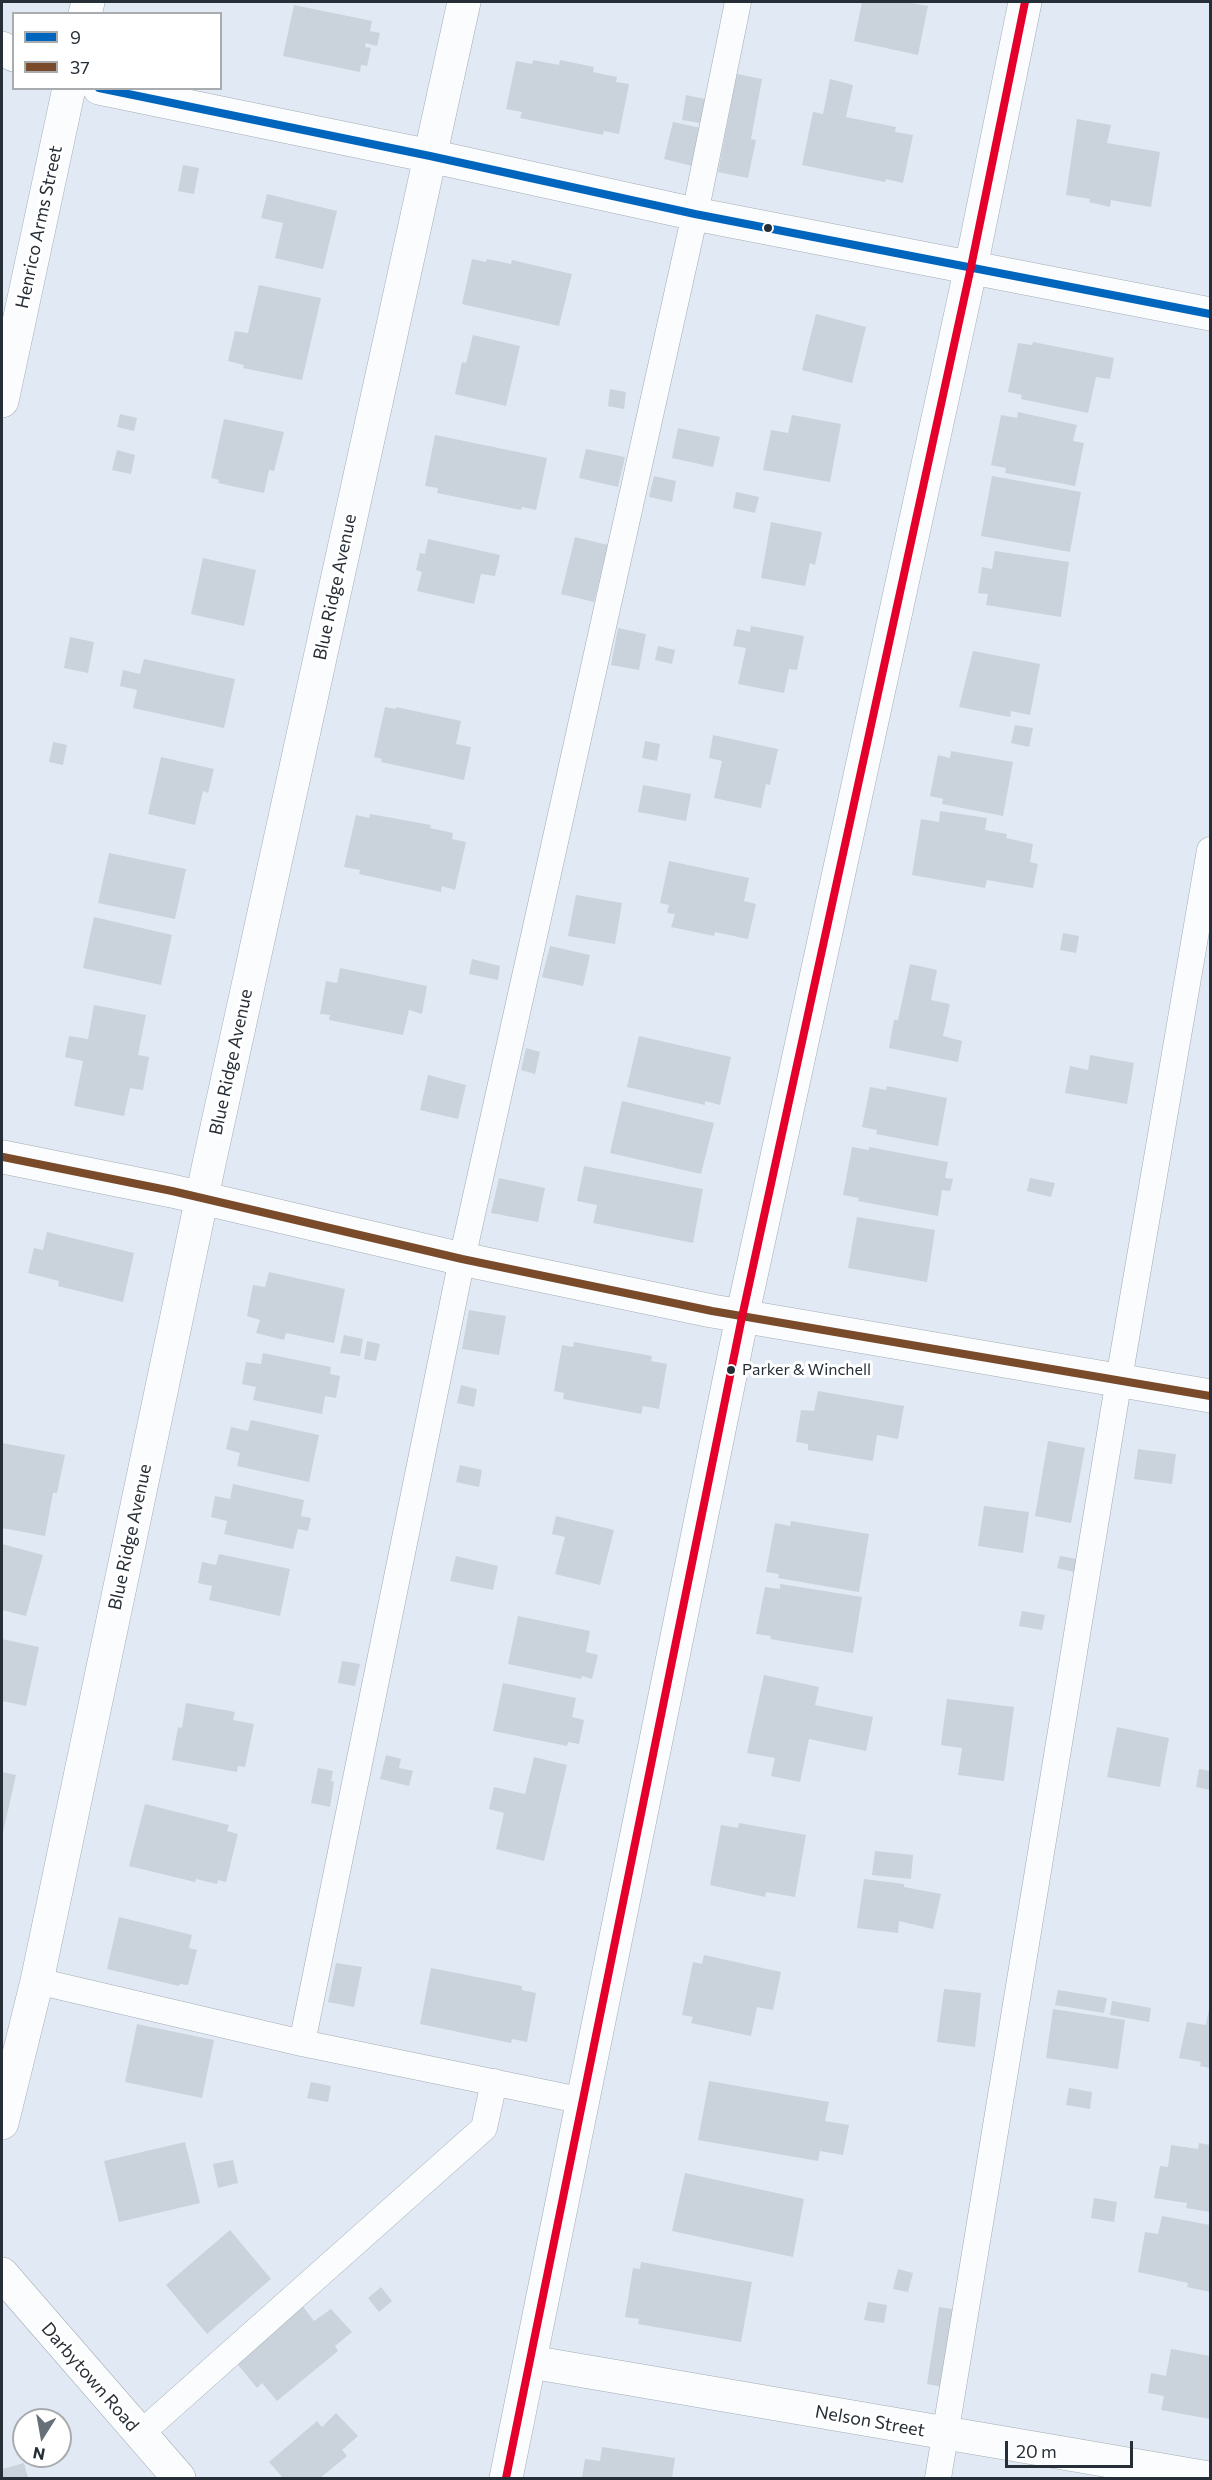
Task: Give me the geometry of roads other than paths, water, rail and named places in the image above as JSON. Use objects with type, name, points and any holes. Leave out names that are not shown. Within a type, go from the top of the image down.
[{"type":"street","name":"Blue Ridge Avenue","points":[[2,2123],[37,1981],[201,1197],[464,2]]},
{"type":"street","points":[[506,2478],[742,1317],[971,267],[1025,2]]},
{"type":"street","name":"Henrico Arms Street","points":[[2,401],[69,90]]},
{"type":"street","points":[[109,90],[430,156],[695,214],[1210,314]]},
{"type":"street","points":[[3,1158],[201,1197],[462,1259],[742,1317],[1210,1396]]},
{"type":"street","name":"Darbytown Road","points":[[2,2274],[139,2435],[179,2478]]},
{"type":"street","name":"Nelson Street","points":[[531,2362],[1209,2478]]},
{"type":"lane","points":[[303,2043],[462,1259],[695,214],[738,2]]},
{"type":"lane","points":[[938,2478],[1119,1379],[1210,850]]},
{"type":"lane","points":[[37,1981],[303,2043],[584,2101]]},
{"type":"lane","points":[[139,2435],[484,2128],[494,2082]]},
{"type":"place","name":"Parker & Winchell","points":[[731,1370]]}]
